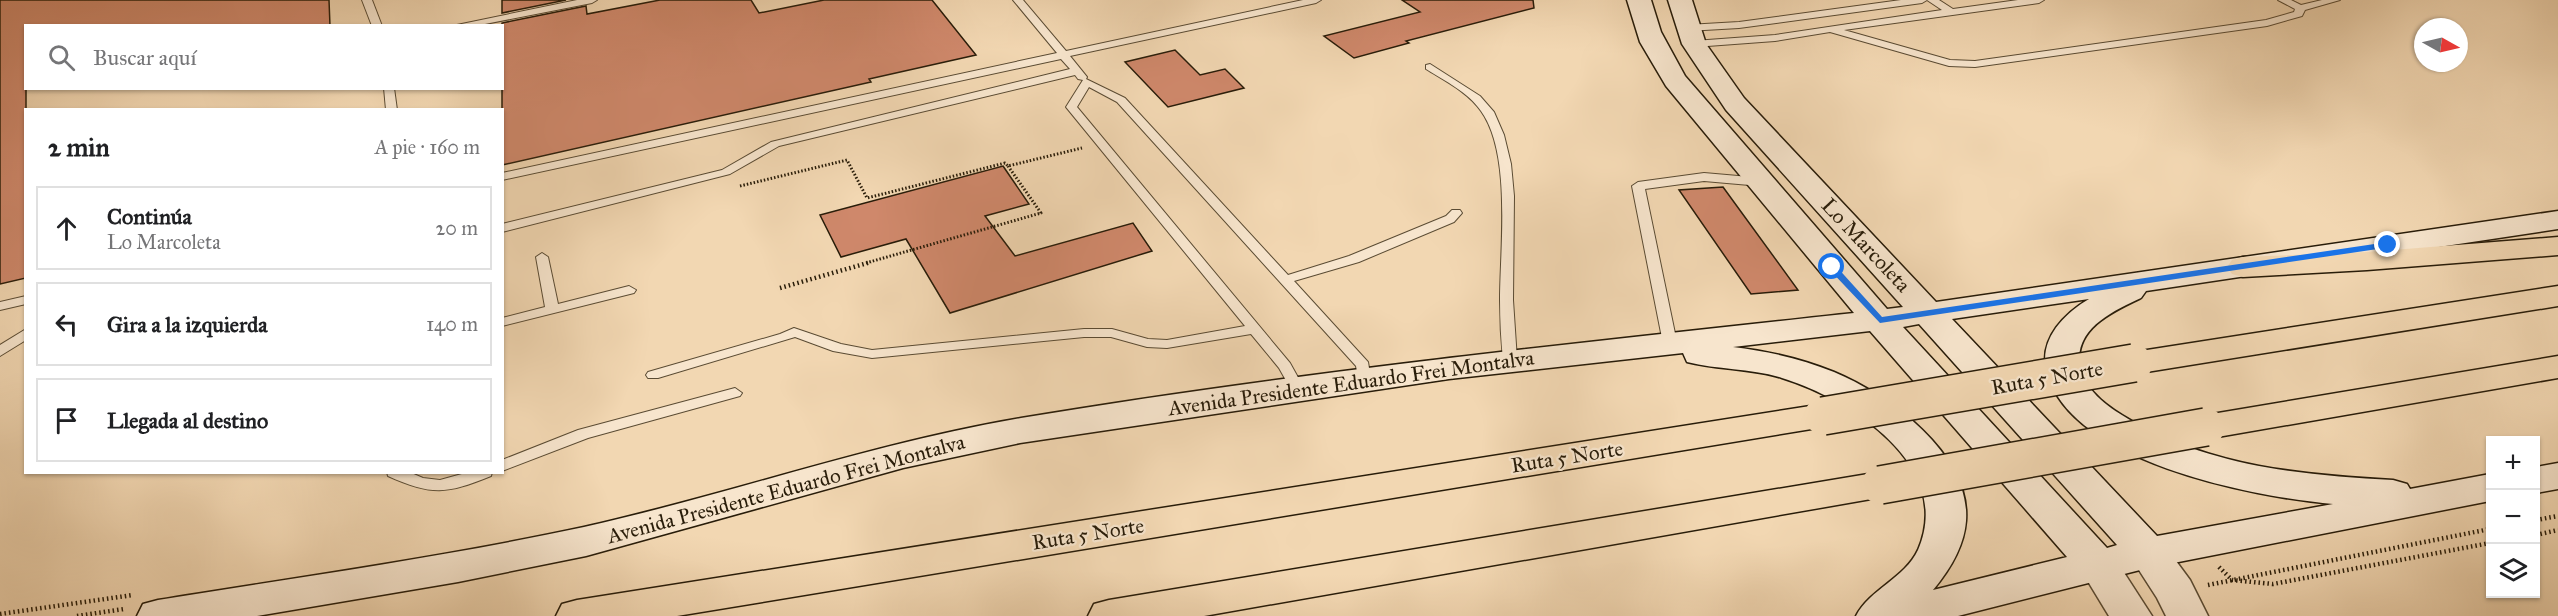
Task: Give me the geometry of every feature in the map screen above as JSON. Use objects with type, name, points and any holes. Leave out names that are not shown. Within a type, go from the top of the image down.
[{"type":"highway","points":[[2243,267],[2367,261],[2558,246]]},
{"type":"highway","name":"Ruta 5 Norte","points":[[577,616],[2558,296]]},
{"type":"highway","points":[[1109,616],[2558,367]]},
{"type":"main road","name":"Lo Marcoleta","points":[[1639,0],[1642,17],[1654,46],[1675,80],[1880,320],[2098,566],[2131,616]]},
{"type":"main road","name":"Lo Marcoleta","points":[[1687,24],[1735,104],[2148,553],[2175,591],[2187,616]]},
{"type":"main road","name":"Avenida Presidente Eduardo Frei Montalva","points":[[158,616],[438,571],[576,543],[707,510],[902,454],[972,439],[1510,360],[1880,320],[2558,220]]},
{"type":"main road","points":[[2157,280],[2122,295],[2090,313],[2066,338],[2062,357],[2068,382],[2084,404],[2098,417],[2156,451],[2220,473],[2333,490],[2441,497]]},
{"type":"main road","points":[[1612,349],[1740,358],[1795,370],[1822,380],[1863,401],[1911,440],[1926,458],[1944,497],[1946,517],[1943,536],[1936,554],[1924,571],[1877,616]]},
{"type":"main road","points":[[2540,479],[2558,476]]},
{"type":"main road","points":[[1893,616],[2148,553],[2486,489]]},
{"type":"lane","points":[[367,0],[376,24]]},
{"type":"lane","points":[[467,24],[592,0]]},
{"type":"lane","points":[[1018,0],[1088,82],[1121,100],[1363,365],[1364,380]]},
{"type":"lane","points":[[504,177],[1063,53],[1316,0]]},
{"type":"lane","points":[[1687,24],[1738,25],[1922,0]]},
{"type":"lane","points":[[1932,0],[1951,12]]},
{"type":"lane","points":[[1687,24],[1775,38],[2039,0]]},
{"type":"lane","points":[[2283,0],[2300,8],[2335,0]]},
{"type":"lane","points":[[1830,29],[1949,63],[1975,64],[2267,23],[2299,14],[2300,8]]},
{"type":"lane","points":[[1430,67],[1467,92],[1487,110],[1500,134],[1506,177],[1505,322],[1510,360]]},
{"type":"lane","points":[[504,228],[726,172],[742,167],[762,150],[775,144],[1077,71]]},
{"type":"lane","points":[[1088,82],[1071,106],[1285,366],[1298,390]]},
{"type":"lane","points":[[389,90],[392,108]]},
{"type":"lane","points":[[1670,343],[1638,186],[1704,177],[1761,182]]},
{"type":"lane","points":[[1285,280],[1354,259],[1450,219],[1456,213]]},
{"type":"lane","points":[[542,257],[552,310]]},
{"type":"lane","points":[[504,322],[629,290]]},
{"type":"lane","points":[[0,306],[24,300]]},
{"type":"lane","points":[[653,375],[785,337],[794,332],[838,348],[872,354],[1084,333],[1112,333],[1147,343],[1167,344],[1255,329]]},
{"type":"lane","points":[[0,352],[24,334]]},
{"type":"lane","points":[[504,465],[583,434],[735,393]]},
{"type":"lane","points":[[398,474],[421,486],[453,485],[480,474]]},
{"type":"path","points":[[1008,166],[1100,143]]},
{"type":"path","points":[[736,187],[846,160],[867,198],[1005,163],[1041,213],[780,288]]},
{"type":"path","points":[[2540,519],[2558,516]]},
{"type":"path","points":[[2486,530],[2232,580],[2273,584],[2486,544]]},
{"type":"path","points":[[2540,534],[2558,530]]},
{"type":"building","points":[[0,0],[329,0],[330,24],[24,24],[26,108],[24,108],[24,278],[0,284]]},
{"type":"building","points":[[502,0],[566,0],[502,13]]},
{"type":"building","points":[[660,0],[751,0],[759,13],[824,0],[932,0],[976,55],[869,79],[871,82],[504,165],[502,90],[504,90],[504,24],[502,23],[586,6],[587,14]]},
{"type":"building","points":[[1402,0],[1533,0],[1534,8],[1406,41],[1409,43],[1354,58],[1324,36],[1420,12]]},
{"type":"building","points":[[1175,50],[1200,75],[1225,69],[1244,88],[1168,107],[1125,62]]},
{"type":"building","points":[[1003,166],[1029,204],[985,216],[1015,256],[1133,223],[1152,251],[950,313],[906,239],[841,257],[820,215]]},
{"type":"building","points":[[1723,187],[1798,290],[1751,294],[1679,190]]},
{"type":"route","points":[[1832,267],[1880,320],[2388,245]]}]
